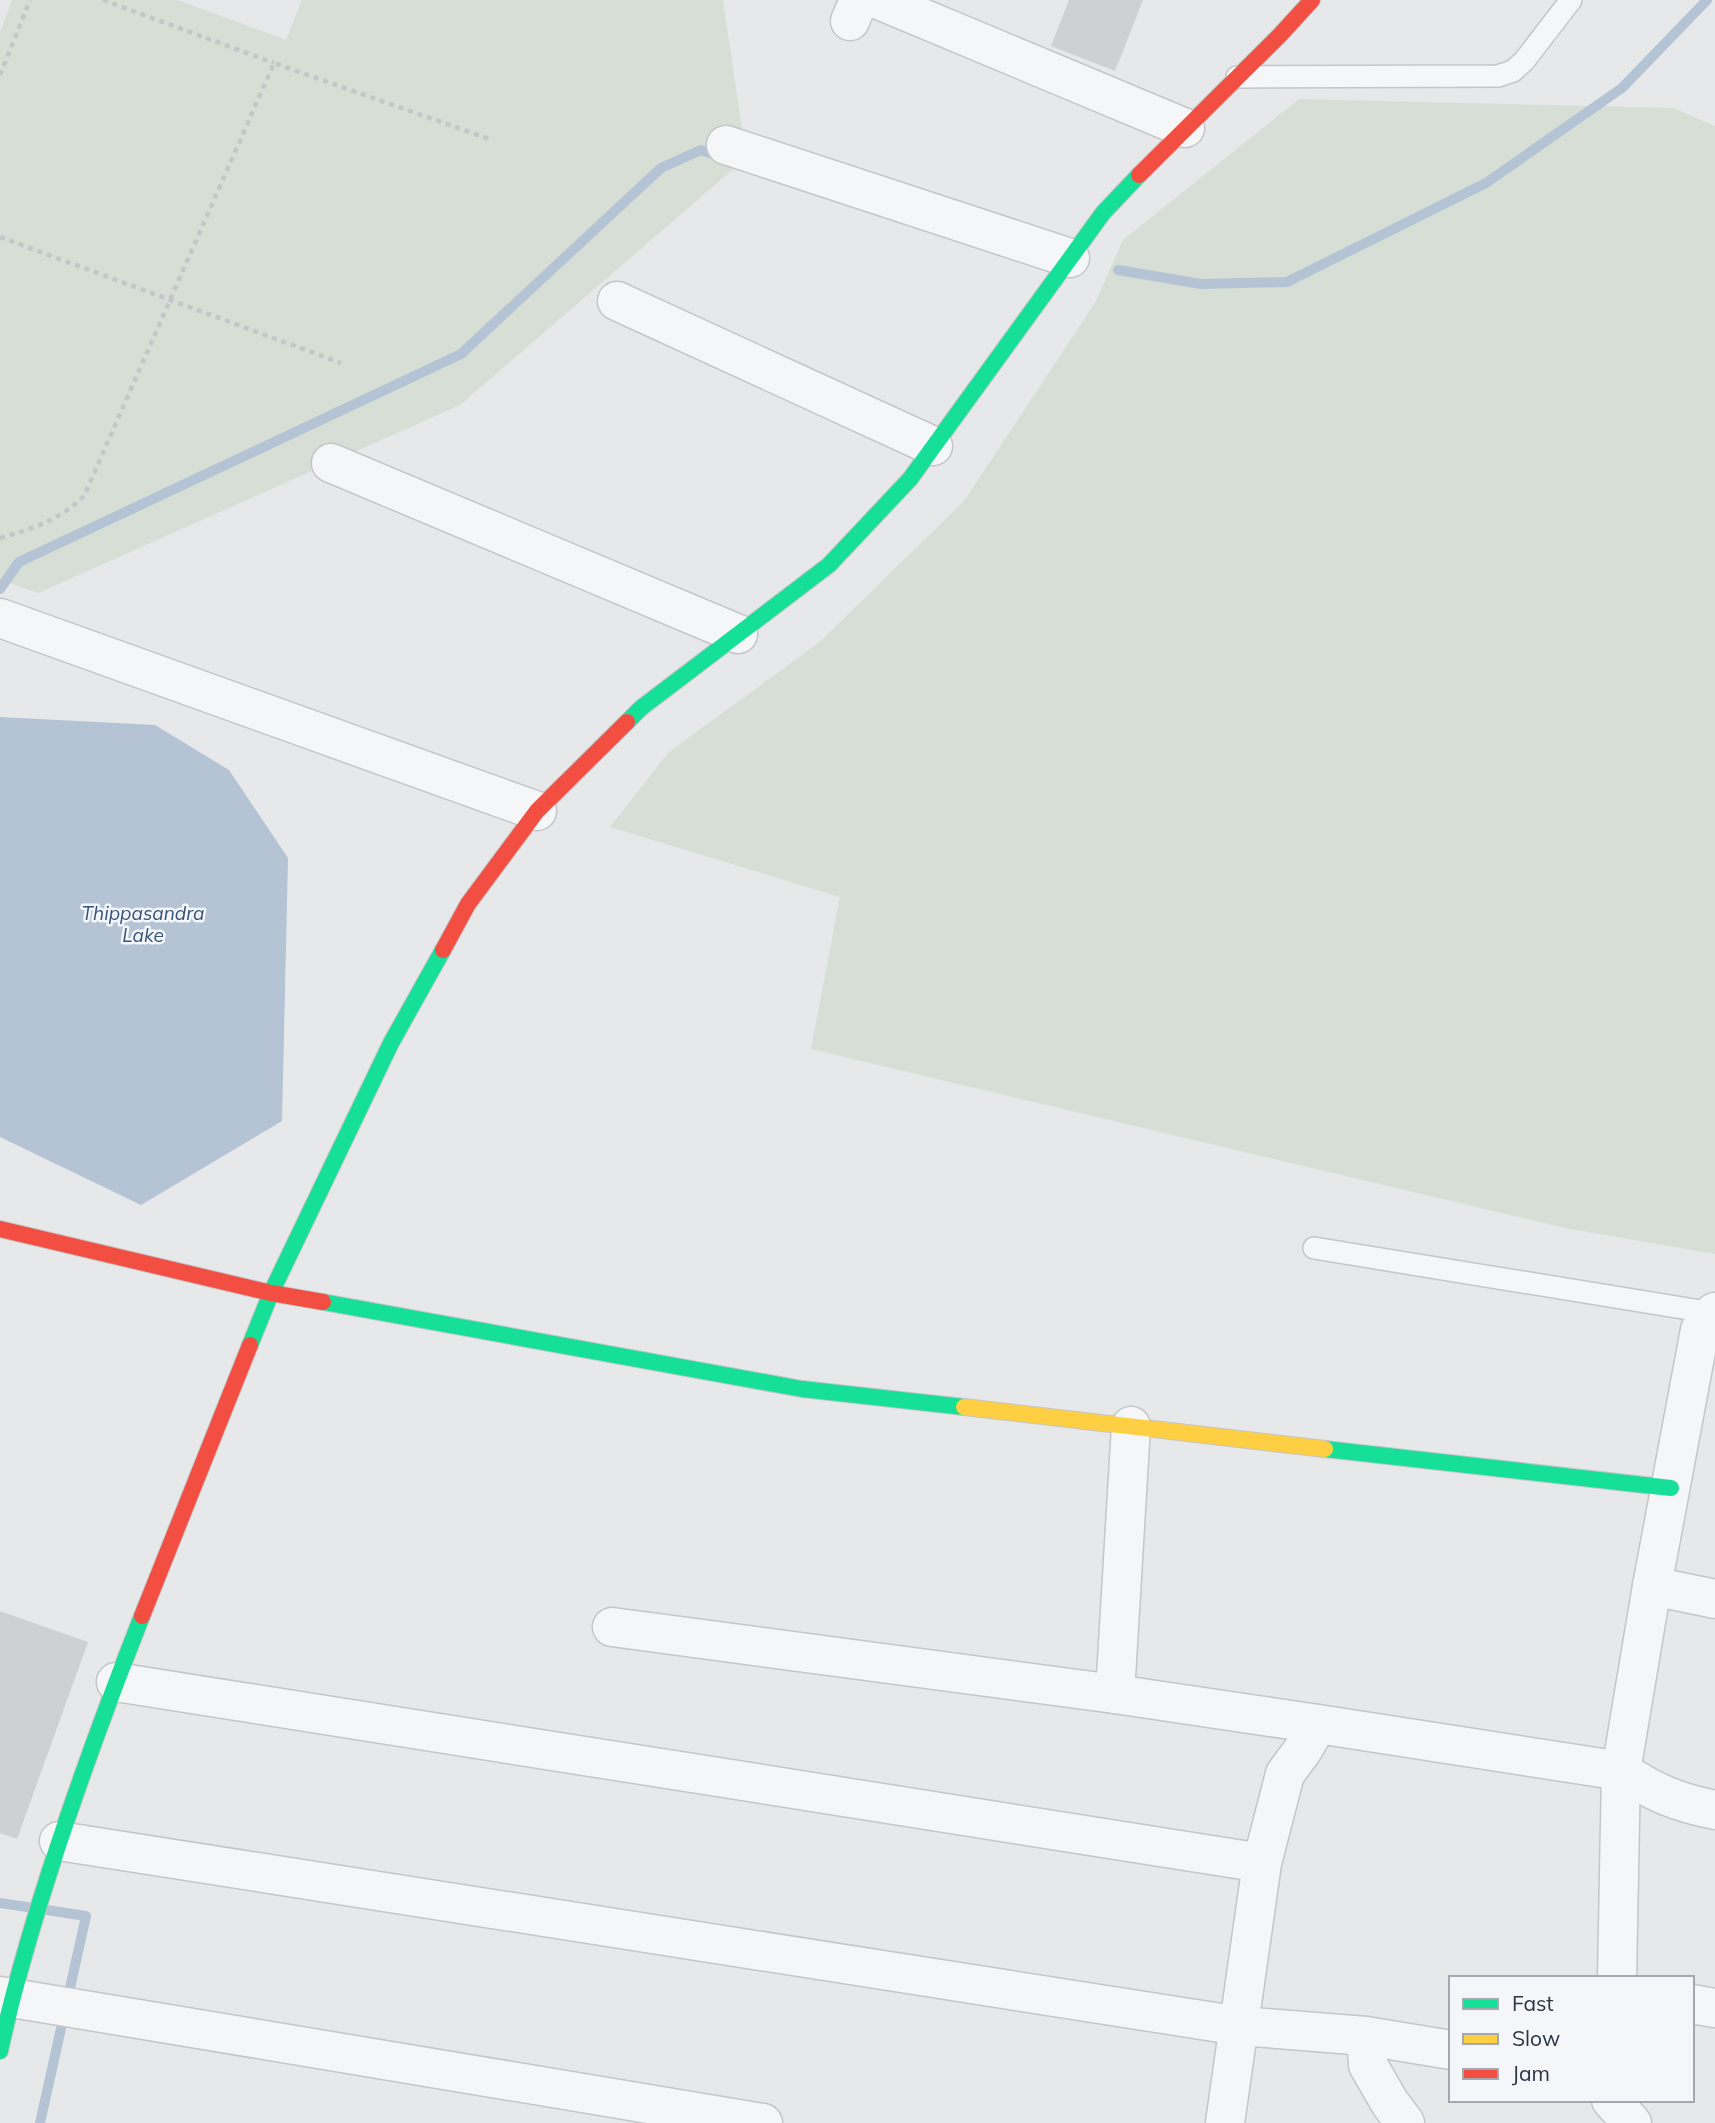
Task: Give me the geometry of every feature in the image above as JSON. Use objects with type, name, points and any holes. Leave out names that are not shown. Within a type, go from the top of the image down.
[{"type":"main road","points":[[0,2051],[6,1997],[116,1682],[271,1293],[398,1031],[468,904],[537,811],[641,708],[829,565],[909,479],[1102,213],[1280,36],[1312,0]]},
{"type":"main road","points":[[0,1229],[271,1293],[802,1389],[1671,1488]]},
{"type":"street","points":[[863,7],[1185,128]]},
{"type":"street","points":[[726,145],[1070,258]]},
{"type":"street","points":[[617,301],[933,446]]},
{"type":"street","points":[[331,463],[738,634]]},
{"type":"street","points":[[0,618],[537,811]]},
{"type":"street","points":[[1617,1976],[1621,1771],[1652,1586],[1700,1330],[1714,1312]]},
{"type":"street","points":[[1115,1694],[1130,1426]]},
{"type":"street","points":[[1652,1586],[1715,1599]]},
{"type":"street","points":[[612,1627],[1115,1694],[1621,1771],[1652,1791],[1683,1804],[1715,1810]]},
{"type":"street","points":[[116,1682],[1262,1863]]},
{"type":"street","points":[[1225,2123],[1262,1863],[1285,1774],[1318,1724]]},
{"type":"street","points":[[54,1856],[1240,2026],[1366,2036],[1449,2050]]},
{"type":"street","points":[[6,1997],[763,2123]]},
{"type":"street","points":[[1694,2004],[1715,2008]]},
{"type":"street","points":[[1366,2036],[1368,2065],[1405,2123]]},
{"type":"street","points":[[1613,2102],[1632,2123]]},
{"type":"lane","points":[[1237,77],[1498,76],[1513,71],[1524,61],[1571,0]]},
{"type":"lane","points":[[1314,1248],[1714,1312]]},
{"type":"path","points":[[0,75],[30,0]]},
{"type":"path","points":[[103,0],[492,140]]},
{"type":"path","points":[[0,538],[29,530],[69,511],[84,496],[275,63]]},
{"type":"path","points":[[0,237],[341,363]]},
{"type":"shaded area","points":[[12,0],[178,0],[286,40],[302,0],[723,0],[746,158],[460,405],[38,593],[0,580],[0,32]]},
{"type":"shaded area","points":[[1299,99],[1673,108],[1715,126],[1715,1254],[1565,1228],[811,1049],[840,897],[610,827],[669,752],[821,641],[964,501],[1095,303],[1123,240]]},
{"type":"water","name":"Thippasandra Lake","points":[[0,717],[155,725],[229,770],[288,858],[282,1121],[141,1205],[0,1137]]},
{"type":"building","points":[[1069,0],[1143,0],[1115,71],[1051,46]]},
{"type":"building","points":[[0,1611],[88,1642],[17,1839],[0,1833]]},
{"type":"waterway","points":[[1118,270],[1201,284],[1287,282],[1486,183],[1622,88],[1707,0]]},
{"type":"waterway","points":[[0,589],[19,562],[461,354],[661,168],[701,150],[722,157]]},
{"type":"waterway","points":[[0,1903],[86,1916],[40,2123]]},
{"type":"traffic: fast","points":[[627,722],[641,708],[829,565],[910,479],[1103,213],[1139,175]]},
{"type":"traffic: fast","points":[[250,1345],[271,1293],[391,1043],[443,950]]},
{"type":"traffic: fast","points":[[323,1302],[802,1389],[964,1407]]},
{"type":"traffic: fast","points":[[1325,1449],[1671,1488]]},
{"type":"traffic: fast","points":[[0,2051],[51,1866],[88,1758],[142,1616]]},
{"type":"traffic: slow","points":[[964,1407],[1325,1449]]},
{"type":"traffic: jam","points":[[1139,175],[1312,0]]},
{"type":"traffic: jam","points":[[443,950],[468,904],[537,811],[627,722]]},
{"type":"traffic: jam","points":[[0,1229],[271,1293],[323,1302]]},
{"type":"traffic: jam","points":[[142,1616],[250,1345]]}]
